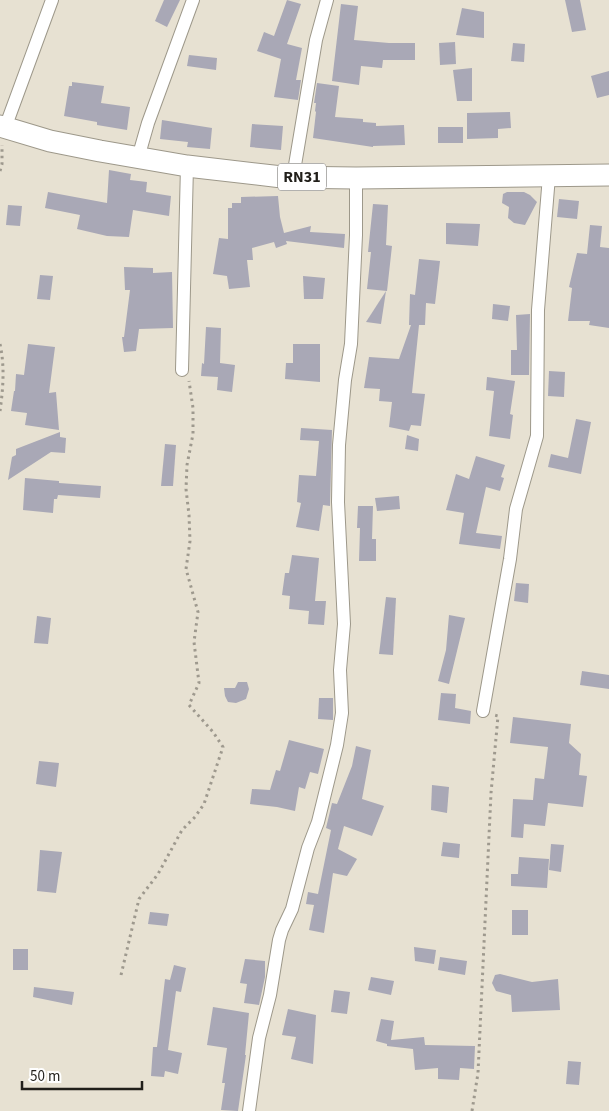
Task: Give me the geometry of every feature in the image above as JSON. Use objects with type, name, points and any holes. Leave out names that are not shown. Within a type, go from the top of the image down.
[{"type":"main road","name":"RN31","points":[[3,127],[50,140],[138,158],[187,166],[293,177],[609,175]]},
{"type":"street","points":[[3,127],[52,0]]},
{"type":"street","points":[[138,158],[148,123],[193,0]]},
{"type":"street","points":[[293,177],[316,40],[327,0]]},
{"type":"street","points":[[182,370],[187,166]]},
{"type":"street","points":[[484,711],[510,559],[514,515],[537,436],[538,310],[549,176]]},
{"type":"street","points":[[249,1111],[259,1038],[270,995],[279,940],[292,909],[308,848],[318,822],[337,745],[342,713],[340,670],[344,624],[338,502],[339,445],[351,344],[356,235],[356,178]]},
{"type":"path","points":[[0,171],[2,164],[3,127]]},
{"type":"path","points":[[0,344],[4,383],[0,411]]},
{"type":"path","points":[[121,975],[139,899],[158,874],[182,830],[195,817],[204,804],[223,747],[213,732],[189,705],[199,683],[194,642],[198,612],[186,570],[190,541],[186,489],[187,465],[193,434],[193,408],[190,382],[182,370]]},
{"type":"path","points":[[472,1111],[478,1073],[489,821],[498,716],[484,711]]},
{"type":"building","points":[[164,0],[180,0],[167,27],[155,21]]},
{"type":"building","points":[[287,0],[301,4],[287,44],[302,48],[296,80],[301,80],[298,100],[274,97],[281,59],[257,51],[264,32],[274,36]]},
{"type":"building","points":[[565,0],[580,0],[586,30],[572,32]]},
{"type":"building","points":[[341,4],[358,6],[354,40],[415,43],[415,60],[383,60],[382,68],[361,66],[359,85],[332,81]]},
{"type":"building","points":[[462,8],[484,12],[484,38],[456,35]]},
{"type":"building","points":[[455,42],[456,64],[440,65],[439,43]]},
{"type":"building","points":[[513,43],[525,44],[524,62],[511,61]]},
{"type":"building","points":[[189,55],[217,58],[216,70],[187,66]]},
{"type":"building","points":[[472,68],[472,101],[457,101],[453,70]]},
{"type":"building","points":[[609,71],[609,95],[597,98],[591,76]]},
{"type":"building","points":[[72,82],[104,86],[101,103],[130,107],[127,130],[97,125],[97,122],[64,116],[69,86],[72,86]]},
{"type":"building","points":[[317,83],[339,86],[335,117],[363,119],[363,122],[376,123],[376,126],[404,125],[405,145],[373,147],[313,138],[316,112],[316,103],[314,103]]},
{"type":"building","points":[[510,112],[511,128],[498,129],[498,138],[467,139],[467,113]]},
{"type":"building","points":[[162,120],[212,128],[210,149],[187,147],[188,142],[160,139]]},
{"type":"building","points":[[252,124],[283,126],[281,150],[250,147]]},
{"type":"building","points":[[438,127],[463,127],[463,143],[438,143]]},
{"type":"building","points":[[109,170],[131,174],[130,180],[147,182],[146,192],[171,196],[169,216],[133,210],[129,237],[107,236],[77,229],[80,215],[45,208],[48,192],[107,203]]},
{"type":"building","points":[[507,192],[524,192],[537,202],[525,225],[514,223],[508,218],[509,207],[502,203],[503,194]]},
{"type":"building","points":[[278,196],[284,233],[311,226],[310,232],[345,234],[344,248],[286,241],[287,244],[276,248],[274,242],[252,248],[253,260],[247,260],[250,287],[229,289],[227,276],[213,274],[219,238],[228,239],[228,208],[232,208],[232,203],[241,203],[241,197]]},
{"type":"building","points":[[559,199],[579,201],[577,219],[557,217]]},
{"type":"building","points":[[373,204],[388,205],[386,245],[392,246],[387,291],[367,289],[371,252],[368,252]]},
{"type":"building","points":[[8,205],[22,206],[20,226],[6,225]]},
{"type":"building","points":[[446,223],[480,224],[478,246],[446,244]]},
{"type":"building","points":[[590,225],[602,226],[600,247],[609,248],[609,328],[589,325],[590,321],[568,321],[572,288],[569,287],[577,253],[587,254]]},
{"type":"building","points":[[419,259],[440,261],[435,304],[426,303],[425,325],[419,325],[412,393],[425,394],[421,426],[411,425],[409,431],[389,427],[392,402],[379,401],[380,389],[364,388],[369,357],[399,359],[411,325],[409,325],[410,294],[415,295]]},
{"type":"building","points":[[124,267],[153,268],[153,273],[172,272],[173,328],[139,329],[136,351],[124,352],[122,337],[124,337],[130,290],[125,290]]},
{"type":"building","points":[[40,275],[53,276],[50,300],[37,299]]},
{"type":"building","points":[[303,276],[325,278],[323,299],[304,299]]},
{"type":"building","points":[[386,291],[381,324],[366,322]]},
{"type":"building","points":[[493,304],[510,306],[508,321],[492,319]]},
{"type":"building","points":[[530,314],[529,375],[511,375],[511,350],[517,350],[516,315]]},
{"type":"building","points":[[206,327],[221,328],[220,363],[235,365],[232,392],[217,390],[218,377],[201,376],[202,363],[204,364]]},
{"type":"building","points":[[28,344],[55,347],[49,393],[56,392],[59,430],[25,425],[27,413],[11,411],[16,374],[24,375]]},
{"type":"building","points":[[293,344],[320,344],[320,382],[285,379],[286,363],[293,363]]},
{"type":"building","points":[[549,371],[565,372],[564,397],[548,396]]},
{"type":"building","points":[[487,377],[515,381],[510,414],[513,415],[510,439],[489,436],[494,391],[486,390]]},
{"type":"building","points":[[576,419],[591,422],[581,474],[548,467],[551,454],[568,458]]},
{"type":"building","points":[[301,428],[332,430],[330,506],[323,505],[319,531],[296,527],[301,503],[297,502],[299,475],[316,476],[319,441],[300,440]]},
{"type":"building","points":[[60,432],[60,437],[66,438],[65,453],[51,452],[8,480],[12,457],[16,455],[16,449]]},
{"type":"building","points":[[407,435],[419,439],[418,451],[405,449]]},
{"type":"building","points":[[165,444],[176,445],[173,486],[161,486]]},
{"type":"building","points":[[476,456],[505,465],[501,477],[504,478],[500,491],[486,487],[476,533],[502,536],[500,549],[459,544],[464,513],[446,510],[456,474],[469,479]]},
{"type":"building","points":[[25,478],[101,486],[100,498],[58,495],[57,499],[54,499],[53,513],[23,510]]},
{"type":"building","points":[[399,496],[400,509],[377,511],[375,498]]},
{"type":"building","points":[[358,506],[373,506],[372,539],[376,539],[376,561],[359,561],[360,528],[357,528]]},
{"type":"building","points":[[292,555],[319,558],[315,601],[326,601],[324,625],[308,624],[309,611],[289,609],[290,596],[282,595],[285,573],[289,573]]},
{"type":"building","points":[[516,583],[529,584],[528,603],[514,601]]},
{"type":"building","points":[[386,597],[396,598],[393,655],[379,654]]},
{"type":"building","points":[[449,615],[465,618],[449,684],[438,681],[446,650]]},
{"type":"building","points":[[37,616],[51,618],[48,644],[34,643]]},
{"type":"building","points":[[582,671],[609,675],[609,689],[580,685]]},
{"type":"building","points":[[238,682],[247,682],[249,689],[246,699],[236,703],[228,702],[224,688],[235,688]]},
{"type":"building","points":[[441,693],[456,694],[455,708],[471,711],[470,724],[438,720]]},
{"type":"building","points":[[319,698],[333,698],[333,720],[318,719]]},
{"type":"building","points":[[513,717],[571,724],[569,743],[581,754],[579,775],[587,776],[583,807],[548,803],[545,826],[524,824],[523,838],[511,837],[513,799],[533,800],[535,778],[544,779],[548,747],[510,743]]},
{"type":"building","points":[[289,740],[324,749],[318,774],[310,772],[305,789],[299,787],[295,811],[250,804],[252,789],[270,790],[276,770],[280,771]]},
{"type":"building","points":[[356,746],[371,750],[362,799],[384,806],[372,836],[344,826],[338,849],[357,859],[347,876],[333,873],[324,933],[309,930],[314,905],[306,904],[308,892],[318,894],[331,830],[326,828],[332,803],[337,804],[352,766]]},
{"type":"building","points":[[39,761],[59,763],[56,787],[36,784]]},
{"type":"building","points":[[432,785],[449,787],[447,813],[431,810]]},
{"type":"building","points":[[443,842],[460,844],[459,858],[441,856]]},
{"type":"building","points":[[551,844],[564,845],[561,872],[549,870]]},
{"type":"building","points":[[40,850],[62,852],[56,893],[37,891]]},
{"type":"building","points":[[519,857],[549,859],[547,888],[511,886],[511,874],[518,874]]},
{"type":"building","points":[[512,910],[528,910],[528,935],[512,935]]},
{"type":"building","points":[[150,912],[169,914],[167,926],[148,924]]},
{"type":"building","points":[[414,947],[436,950],[434,964],[415,961]]},
{"type":"building","points":[[13,949],[28,949],[28,970],[13,970]]},
{"type":"building","points":[[440,957],[467,961],[465,975],[438,970]]},
{"type":"building","points":[[245,959],[265,961],[265,977],[259,1005],[244,1003],[247,984],[240,983]]},
{"type":"building","points":[[174,965],[186,968],[181,992],[176,991],[168,1050],[182,1053],[178,1074],[165,1071],[164,1077],[151,1076],[153,1047],[157,1047],[165,979],[170,980]]},
{"type":"building","points":[[500,974],[532,982],[558,979],[560,1010],[512,1012],[511,995],[496,991],[492,983],[495,975]]},
{"type":"building","points":[[371,977],[394,981],[391,995],[368,990]]},
{"type":"building","points":[[34,987],[74,992],[72,1005],[33,997]]},
{"type":"building","points":[[334,990],[350,992],[347,1014],[331,1012]]},
{"type":"building","points":[[213,1007],[249,1013],[246,1055],[238,1111],[221,1110],[225,1083],[222,1083],[227,1048],[207,1045]]},
{"type":"building","points":[[288,1009],[316,1015],[313,1064],[291,1059],[296,1037],[282,1035]]},
{"type":"building","points":[[381,1019],[394,1021],[391,1040],[424,1037],[425,1045],[475,1046],[474,1069],[460,1068],[459,1080],[438,1079],[438,1068],[415,1070],[413,1049],[387,1046],[387,1044],[376,1041]]},
{"type":"building","points":[[568,1061],[581,1062],[579,1085],[566,1084]]}]
